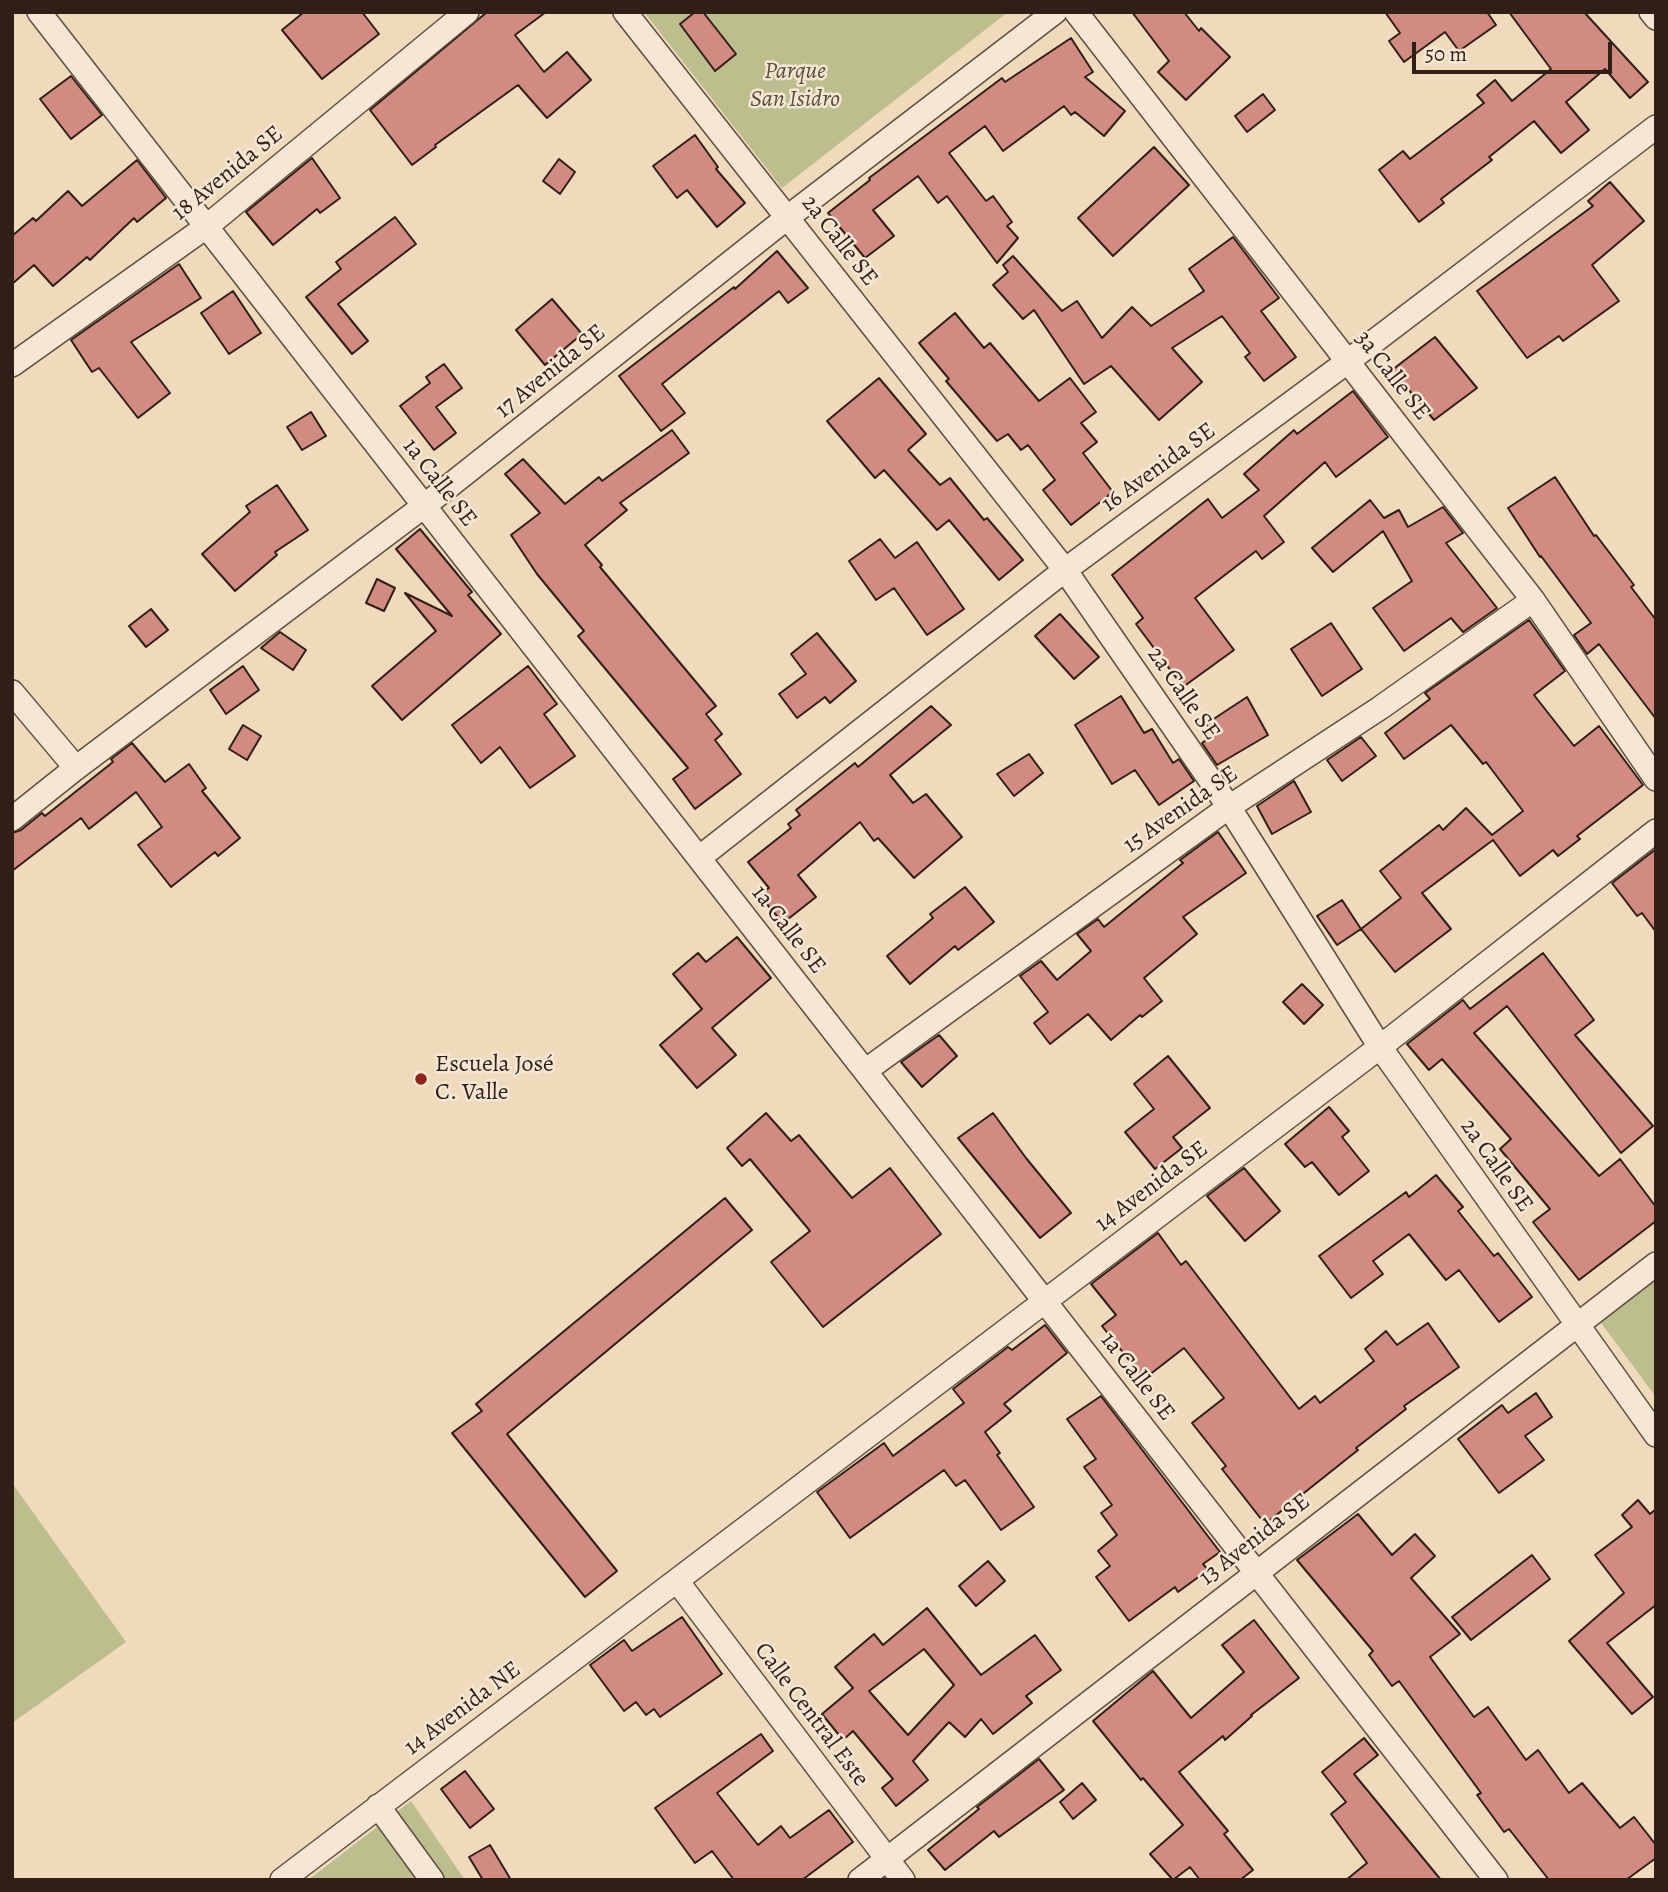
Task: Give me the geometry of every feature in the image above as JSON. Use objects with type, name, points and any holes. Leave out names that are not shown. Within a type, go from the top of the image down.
[{"type":"street","name":"1a Calle SE","points":[[39,12],[1496,1880]]},
{"type":"street","name":"18 Avenida SE","points":[[12,365],[206,227],[467,12]]},
{"type":"street","name":"2a Calle SE","points":[[625,12],[1065,570],[1229,807],[1380,1047],[1656,1435]]},
{"type":"street","name":"17 Avenida SE","points":[[12,819],[424,506],[788,217],[1055,12]]},
{"type":"street","name":"3a Calle SE","points":[[1076,12],[1533,600],[1656,779]]},
{"type":"street","points":[[1651,12],[1656,18]]},
{"type":"street","name":"16 Avenida SE","points":[[699,858],[1065,570],[1347,362],[1656,127]]},
{"type":"street","name":"15 Avenida SE","points":[[865,1071],[1229,807],[1380,708],[1533,600]]},
{"type":"street","points":[[12,692],[76,768]]},
{"type":"street","name":"14 Avenida SE","points":[[677,1581],[1380,1047],[1656,831]]},
{"type":"street","name":"13 Avenida SE","points":[[860,1880],[1656,1264]]},
{"type":"street","name":"14 Avenida NE","points":[[282,1880],[677,1581]]},
{"type":"street","name":"Calle Central Este","points":[[677,1581],[903,1880]]},
{"type":"street","points":[[378,1806],[432,1880]]},
{"type":"green space","name":"Parque San Isidro","points":[[644,12],[1008,12],[782,188]]},
{"type":"green space","points":[[1656,1259],[1656,1397],[1590,1308]]},
{"type":"green space","points":[[12,1483],[126,1642],[12,1723]]},
{"type":"green space","points":[[411,1801],[465,1880],[308,1880]]},
{"type":"building","points":[[304,12],[362,12],[379,34],[322,79],[282,30]]},
{"type":"building","points":[[487,12],[546,12],[515,35],[544,72],[567,52],[591,80],[547,118],[518,85],[435,145],[436,147],[412,165],[370,110]]},
{"type":"building","points":[[695,12],[703,12],[736,54],[715,71],[680,24]]},
{"type":"building","points":[[1132,12],[1184,12],[1199,31],[1201,28],[1230,57],[1186,100],[1158,72],[1169,61]]},
{"type":"building","points":[[1385,12],[1487,12],[1496,25],[1459,51],[1445,32],[1404,62],[1389,41],[1400,33]]},
{"type":"building","points":[[1509,12],[1584,12],[1648,82],[1630,98],[1605,69],[1566,102],[1589,130],[1561,153],[1534,121],[1489,157],[1492,160],[1441,199],[1444,203],[1419,222],[1379,170],[1403,151],[1410,159],[1484,103],[1477,95],[1495,80],[1512,101],[1551,69]]},
{"type":"building","points":[[1071,38],[1093,72],[1085,77],[1125,111],[1104,136],[1075,112],[1071,115],[1064,106],[1003,151],[985,126],[949,153],[986,201],[993,196],[1012,222],[1007,226],[1018,238],[997,263],[947,196],[938,203],[918,176],[873,210],[894,236],[865,258],[828,213],[870,180],[869,178],[1002,78],[1005,82]]},
{"type":"building","points":[[71,76],[102,115],[71,139],[40,99]]},
{"type":"building","points":[[1263,94],[1275,110],[1247,132],[1235,116]]},
{"type":"building","points":[[695,135],[718,167],[716,169],[745,203],[717,227],[687,190],[677,198],[653,166]]},
{"type":"building","points":[[1154,147],[1189,185],[1113,256],[1078,218]]},
{"type":"building","points":[[312,158],[340,198],[320,213],[317,209],[273,245],[246,212]]},
{"type":"building","points":[[559,159],[575,172],[560,194],[543,181]]},
{"type":"building","points":[[137,160],[166,198],[137,222],[134,218],[90,260],[87,257],[53,286],[34,265],[12,284],[12,236],[33,218],[36,221],[68,191],[82,206]]},
{"type":"building","points":[[1610,182],[1644,221],[1592,265],[1619,301],[1563,341],[1559,336],[1527,358],[1477,291],[1593,206],[1588,201]]},
{"type":"building","points":[[395,217],[416,244],[338,304],[368,341],[352,354],[306,297],[341,269],[336,262]]},
{"type":"building","points":[[1233,237],[1279,298],[1261,311],[1296,357],[1264,381],[1245,357],[1250,353],[1222,316],[1172,348],[1202,382],[1159,420],[1111,366],[1084,384],[1034,310],[1023,319],[993,285],[1008,272],[1003,265],[1013,256],[1062,311],[1077,301],[1102,338],[1132,307],[1151,326],[1204,291],[1189,269]]},
{"type":"building","points":[[777,251],[808,288],[788,303],[779,291],[662,384],[685,413],[661,431],[619,376],[734,287],[735,289]]},
{"type":"building","points":[[179,264],[201,298],[131,342],[170,393],[138,418],[99,368],[92,372],[71,340]]},
{"type":"building","points":[[233,291],[261,333],[229,354],[201,313]]},
{"type":"building","points":[[552,299],[582,334],[545,365],[516,330]]},
{"type":"building","points":[[955,313],[984,348],[990,343],[1039,401],[1070,378],[1096,412],[1081,423],[1097,442],[1083,453],[1113,492],[1071,525],[1043,490],[1055,480],[1028,445],[1021,450],[1008,434],[997,441],[946,381],[949,379],[919,343]]},
{"type":"building","points":[[1435,337],[1477,388],[1434,420],[1392,370]]},
{"type":"building","points":[[444,364],[462,388],[436,407],[456,433],[434,450],[400,406],[430,383],[426,377]]},
{"type":"building","points":[[879,378],[926,434],[908,450],[940,485],[950,478],[984,520],[987,518],[1023,560],[999,580],[949,520],[937,530],[884,470],[875,478],[827,421]]},
{"type":"building","points":[[1353,391],[1388,437],[1336,477],[1325,462],[1264,516],[1284,542],[1262,559],[1256,551],[1195,598],[1234,650],[1183,687],[1136,624],[1143,618],[1112,575],[1208,499],[1222,518],[1259,490],[1244,474],[1294,430],[1297,434]]},
{"type":"building","points":[[311,412],[326,436],[302,450],[287,427]]},
{"type":"building","points":[[672,430],[689,453],[620,503],[627,510],[585,545],[602,565],[600,567],[716,706],[706,714],[722,734],[715,740],[741,774],[695,809],[673,779],[688,768],[578,636],[584,631],[537,574],[511,535],[540,513],[505,474],[523,459],[565,504],[599,477],[602,481]]},
{"type":"building","points":[[1555,477],[1594,536],[1596,535],[1634,585],[1631,587],[1656,620],[1656,719],[1599,644],[1587,654],[1574,635],[1591,623],[1540,557],[1508,508]]},
{"type":"building","points":[[277,485],[308,530],[275,552],[277,555],[235,591],[202,554],[250,512],[246,506]]},
{"type":"building","points":[[1370,500],[1384,518],[1399,510],[1408,527],[1443,507],[1463,533],[1446,543],[1497,608],[1463,632],[1451,618],[1404,651],[1373,608],[1412,581],[1383,531],[1333,572],[1312,548]]},
{"type":"building","points":[[420,529],[472,592],[468,595],[501,634],[402,720],[372,686],[436,631],[405,593],[452,616],[396,549]]},
{"type":"building","points":[[880,539],[895,558],[917,542],[964,609],[927,635],[894,588],[876,600],[849,561]]},
{"type":"building","points":[[377,579],[395,588],[384,611],[366,603]]},
{"type":"building","points":[[151,609],[168,630],[146,647],[129,626]]},
{"type":"building","points":[[1060,614],[1099,657],[1074,679],[1035,636]]},
{"type":"building","points":[[1529,620],[1565,671],[1534,695],[1574,746],[1599,726],[1643,785],[1577,836],[1580,839],[1558,856],[1553,850],[1520,876],[1493,840],[1422,893],[1451,929],[1395,972],[1361,929],[1401,898],[1380,871],[1439,825],[1443,830],[1466,808],[1492,835],[1523,811],[1486,762],[1483,764],[1451,725],[1404,759],[1385,733],[1430,699],[1425,693]]},
{"type":"building","points":[[1331,623],[1362,669],[1322,696],[1291,649]]},
{"type":"building","points":[[280,632],[306,650],[293,670],[261,648]]},
{"type":"building","points":[[817,633],[856,681],[830,703],[825,697],[797,718],[779,694],[806,674],[791,654]]},
{"type":"building","points":[[243,666],[259,690],[226,714],[210,690]]},
{"type":"building","points":[[528,666],[557,704],[544,714],[575,756],[530,788],[500,747],[481,763],[452,725]]},
{"type":"building","points":[[1121,696],[1144,733],[1152,729],[1173,763],[1179,759],[1194,781],[1159,805],[1135,770],[1112,784],[1075,725]]},
{"type":"building","points":[[1247,697],[1268,735],[1217,765],[1202,743],[1214,735],[1206,724]]},
{"type":"building","points":[[931,706],[951,725],[890,775],[913,803],[926,794],[962,837],[914,878],[878,838],[874,841],[860,822],[798,875],[816,897],[783,923],[759,895],[769,888],[748,862],[791,828],[788,824],[800,815],[796,810],[855,763],[858,767]]},
{"type":"building","points":[[243,725],[261,736],[247,760],[229,749]]},
{"type":"building","points":[[1361,737],[1376,756],[1342,781],[1327,760]]},
{"type":"building","points":[[132,743],[165,782],[189,764],[206,788],[202,791],[240,838],[218,856],[215,852],[171,887],[138,845],[162,827],[136,792],[89,829],[81,818],[12,871],[12,833],[21,830],[42,813],[45,816],[113,762],[111,759]]},
{"type":"building","points":[[1029,754],[1043,773],[1014,796],[997,774]]},
{"type":"building","points":[[1294,781],[1311,812],[1272,834],[1257,806]]},
{"type":"building","points":[[1218,832],[1246,873],[1183,917],[1197,934],[1144,978],[1162,1001],[1142,1017],[1140,1015],[1111,1040],[1088,1014],[1050,1044],[1034,1023],[1048,1012],[1020,976],[1041,961],[1057,980],[1091,951],[1077,934],[1098,919],[1104,927],[1183,863],[1180,860]]},
{"type":"building","points":[[1656,849],[1656,932],[1642,913],[1637,916],[1612,883]]},
{"type":"building","points":[[965,887],[994,922],[958,950],[955,946],[910,984],[887,956],[933,918],[930,914]]},
{"type":"building","points":[[1342,900],[1361,929],[1337,945],[1317,916]]},
{"type":"building","points":[[737,937],[771,978],[712,1028],[736,1055],[697,1088],[660,1045],[702,1009],[673,974],[698,953],[706,962]]},
{"type":"building","points":[[1543,953],[1594,1020],[1575,1035],[1653,1126],[1621,1153],[1507,1006],[1474,1033],[1599,1176],[1620,1159],[1656,1207],[1656,1221],[1579,1280],[1533,1222],[1550,1209],[1500,1149],[1511,1139],[1442,1059],[1429,1070],[1407,1044],[1463,1000],[1470,1009]]},
{"type":"building","points":[[1302,984],[1323,1005],[1304,1024],[1283,1002]]},
{"type":"building","points":[[939,1035],[957,1056],[922,1087],[901,1062]]},
{"type":"building","points":[[1168,1056],[1210,1108],[1173,1137],[1182,1148],[1155,1169],[1125,1132],[1154,1109],[1134,1084]]},
{"type":"building","points":[[1329,1107],[1349,1131],[1342,1137],[1369,1171],[1339,1195],[1312,1162],[1305,1167],[1285,1144]]},
{"type":"building","points":[[766,1113],[791,1141],[799,1135],[852,1198],[890,1168],[941,1234],[823,1327],[771,1262],[810,1231],[750,1159],[742,1166],[727,1148]]},
{"type":"building","points":[[993,1113],[1071,1213],[1040,1238],[958,1138]]},
{"type":"building","points":[[1244,1168],[1280,1211],[1245,1241],[1207,1196]]},
{"type":"building","points":[[1436,1175],[1463,1207],[1458,1211],[1494,1256],[1498,1253],[1532,1297],[1499,1322],[1459,1270],[1446,1280],[1409,1234],[1373,1261],[1383,1274],[1351,1298],[1319,1256],[1406,1192],[1409,1197]]},
{"type":"building","points":[[725,1198],[752,1230],[507,1434],[617,1571],[585,1597],[452,1433],[482,1411],[476,1404]]},
{"type":"building","points":[[1158,1233],[1181,1265],[1186,1261],[1299,1409],[1315,1396],[1320,1403],[1374,1361],[1365,1349],[1386,1331],[1397,1345],[1428,1323],[1459,1367],[1404,1406],[1406,1409],[1356,1448],[1358,1450],[1265,1524],[1222,1469],[1226,1466],[1192,1423],[1224,1398],[1184,1348],[1144,1379],[1102,1326],[1116,1315],[1091,1284]]},
{"type":"building","points":[[1045,1325],[1067,1353],[1004,1404],[1011,1411],[985,1432],[1000,1453],[997,1455],[1034,1507],[1001,1530],[965,1480],[956,1486],[944,1470],[850,1538],[817,1492],[884,1443],[893,1456],[964,1403],[953,1389],[1008,1347],[1012,1350]]},
{"type":"building","points":[[1536,1393],[1552,1417],[1525,1436],[1544,1460],[1499,1493],[1458,1439],[1502,1405],[1508,1413]]},
{"type":"building","points":[[1101,1396],[1220,1552],[1203,1564],[1208,1570],[1178,1592],[1175,1587],[1129,1621],[1096,1577],[1110,1566],[1098,1551],[1117,1535],[1101,1513],[1112,1505],[1084,1467],[1096,1459],[1067,1419]]},
{"type":"building","points":[[1638,1500],[1650,1514],[1656,1509],[1656,1605],[1607,1643],[1653,1697],[1632,1714],[1569,1641],[1624,1593],[1595,1555],[1632,1527],[1622,1515]]},
{"type":"building","points":[[1358,1514],[1392,1555],[1415,1534],[1435,1556],[1411,1578],[1460,1634],[1430,1657],[1474,1717],[1488,1707],[1526,1760],[1538,1750],[1569,1793],[1582,1783],[1620,1828],[1634,1817],[1656,1845],[1656,1858],[1626,1880],[1549,1880],[1509,1829],[1504,1832],[1477,1795],[1481,1793],[1399,1681],[1392,1686],[1369,1655],[1373,1651],[1297,1560]]},
{"type":"building","points":[[1532,1555],[1550,1579],[1471,1640],[1452,1617]]},
{"type":"building","points":[[988,1561],[1005,1581],[976,1606],[959,1586]]},
{"type":"building","points":[[927,1608],[981,1675],[1035,1635],[1061,1670],[1026,1696],[1032,1703],[993,1734],[981,1719],[965,1737],[949,1722],[913,1761],[928,1780],[896,1806],[882,1788],[893,1779],[853,1731],[843,1740],[822,1714],[853,1688],[835,1667],[874,1634],[883,1645]],"holes":[[[924,1649],[954,1685],[908,1735],[869,1691]]]},
{"type":"building","points":[[682,1617],[722,1674],[660,1717],[654,1709],[646,1715],[636,1702],[624,1711],[590,1665],[624,1640],[632,1651]]},
{"type":"building","points":[[1254,1620],[1299,1678],[1251,1715],[1225,1740],[1223,1736],[1179,1772],[1228,1831],[1224,1834],[1253,1870],[1240,1880],[1200,1880],[1190,1867],[1173,1880],[1150,1854],[1183,1825],[1143,1778],[1141,1780],[1093,1721],[1153,1671],[1191,1718],[1244,1672],[1222,1645]]},
{"type":"building","points":[[761,1734],[773,1751],[717,1793],[758,1845],[781,1826],[790,1838],[829,1810],[853,1842],[802,1880],[734,1880],[712,1851],[695,1863],[655,1808]]},
{"type":"building","points":[[1364,1738],[1378,1755],[1354,1774],[1441,1880],[1346,1880],[1367,1863],[1331,1814],[1346,1802],[1322,1772]]},
{"type":"building","points":[[1039,1759],[1064,1790],[999,1837],[994,1831],[945,1870],[928,1850],[979,1809],[977,1807]]},
{"type":"building","points":[[465,1771],[494,1809],[470,1828],[441,1789]]},
{"type":"building","points":[[1082,1783],[1096,1800],[1073,1819],[1060,1802]]},
{"type":"building","points":[[490,1845],[511,1880],[483,1880],[469,1857]]},
{"type":"place","name":"Escuela José C. Valle","points":[[421,1079]]}]
